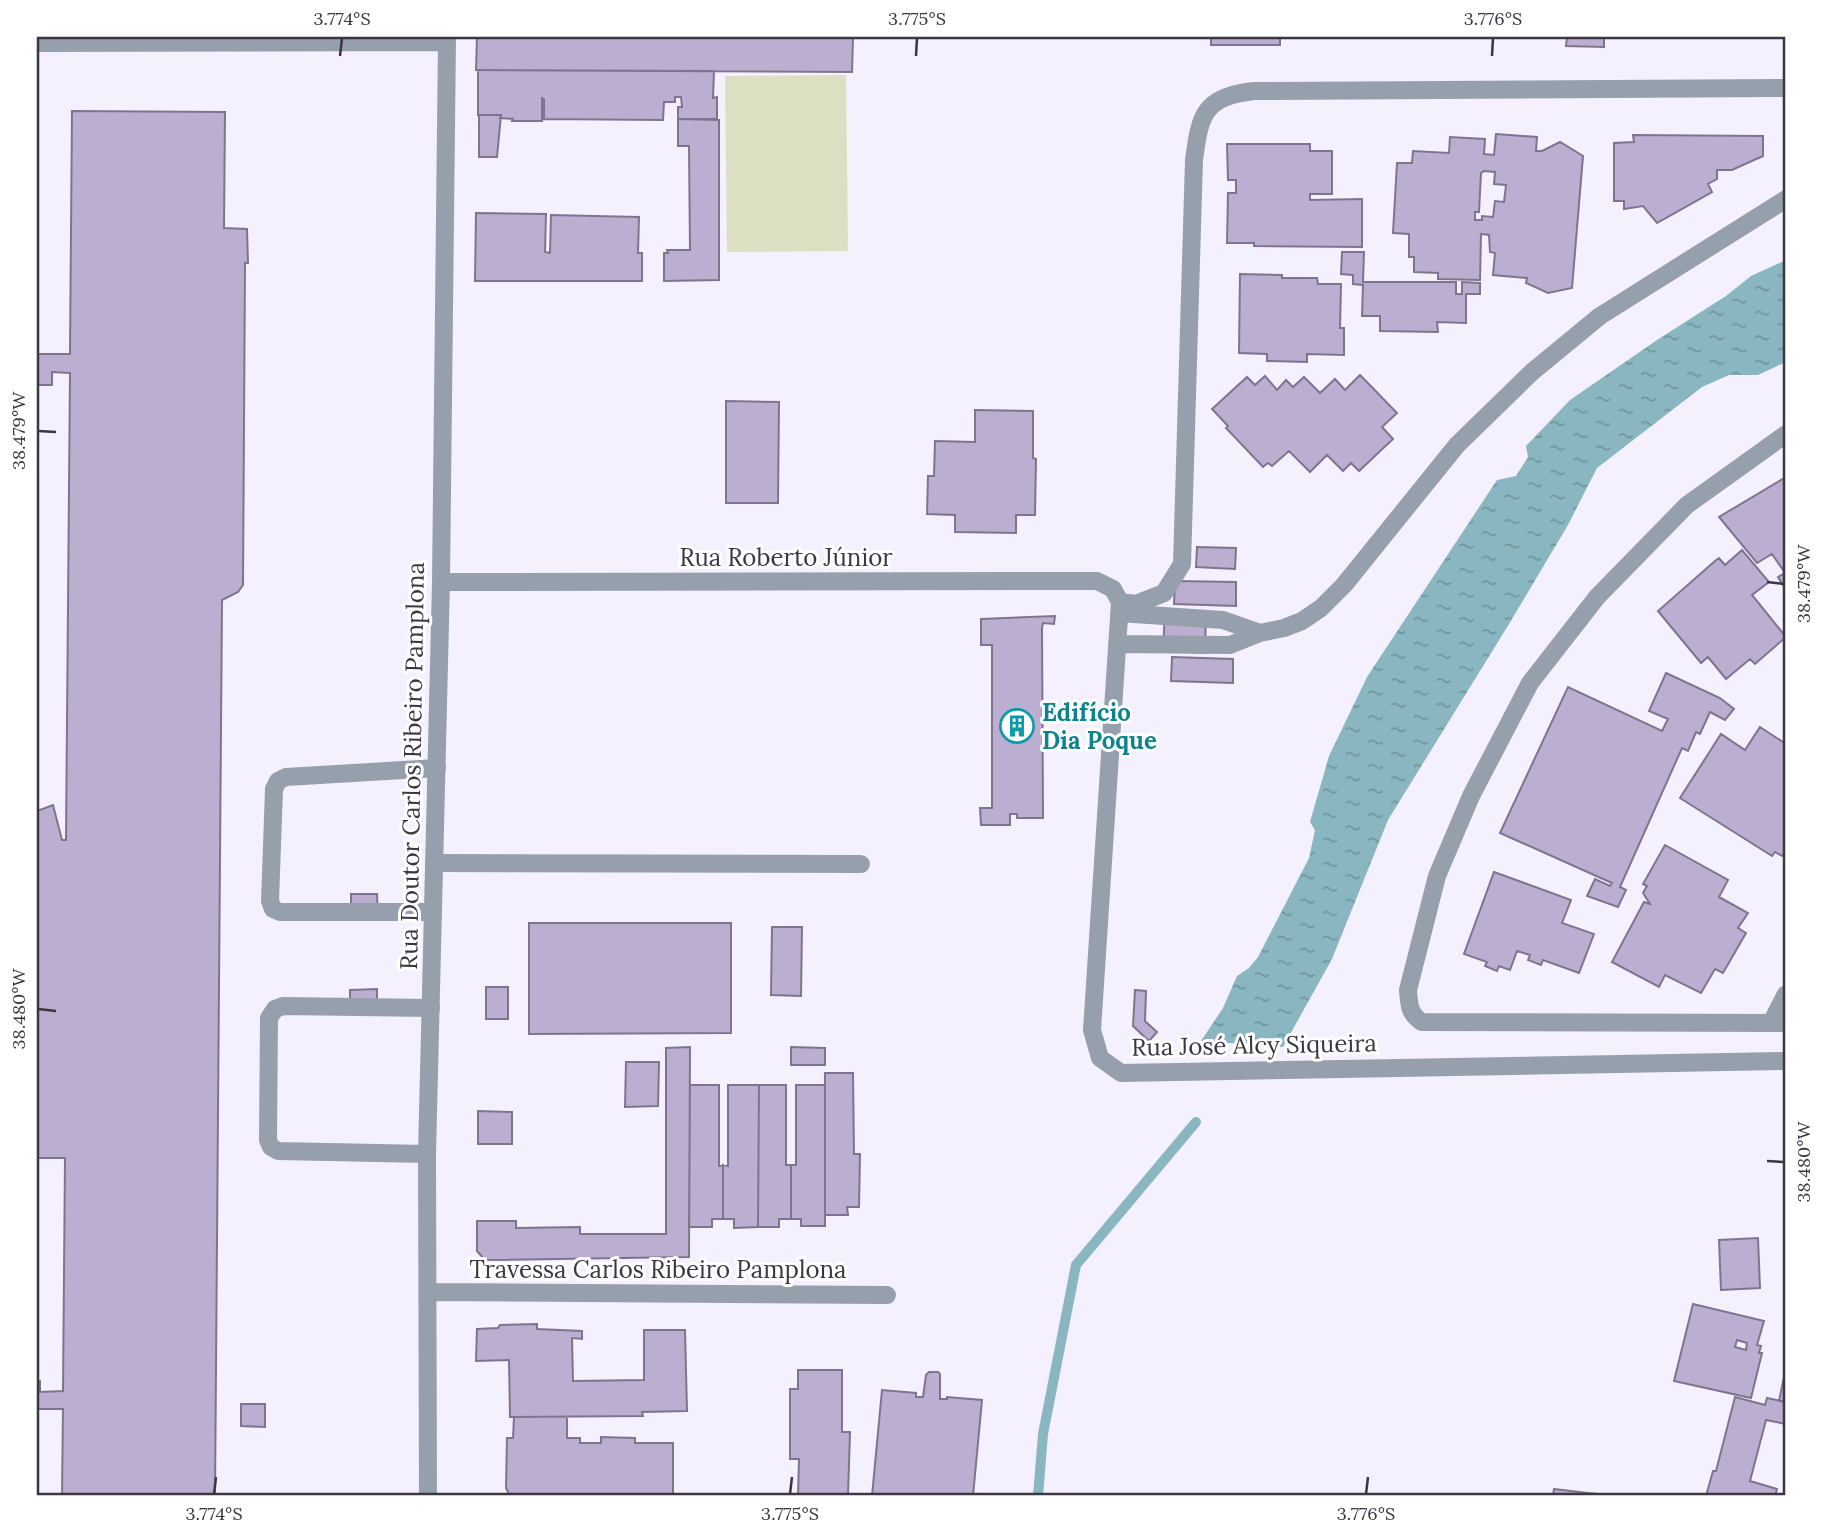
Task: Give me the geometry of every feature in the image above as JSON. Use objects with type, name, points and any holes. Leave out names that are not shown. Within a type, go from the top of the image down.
[{"type":"street","points":[[37,43],[447,39]]},
{"type":"street","name":"Rua Doutor Carlos Ribeiro Pamplona","points":[[428,1496],[427,1154],[442,582],[447,39]]},
{"type":"street","points":[[1120,608],[1164,593],[1182,565],[1194,160],[1202,116],[1210,107],[1223,99],[1254,91],[1786,88]]},
{"type":"street","points":[[1117,644],[1230,645],[1302,621],[1321,608],[1344,585],[1457,445],[1532,372],[1600,316],[1786,199]]},
{"type":"street","points":[[1786,434],[1687,505],[1597,597],[1530,683],[1471,796],[1437,876],[1408,990],[1409,1007],[1414,1016],[1422,1022],[1778,1023],[1786,994]]},
{"type":"street","name":"Rua Roberto Júnior","points":[[442,582],[1097,581],[1113,589],[1120,608]]},
{"type":"street","points":[[1120,608],[1223,620],[1260,633]]},
{"type":"street","name":"Rua José Alcy Siqueira","points":[[1120,608],[1092,1030],[1100,1058],[1121,1073],[1786,1061]]},
{"type":"street","points":[[433,912],[280,912],[273,909],[270,901],[274,789],[278,781],[286,777],[437,768]]},
{"type":"street","points":[[434,863],[861,864]]},
{"type":"street","points":[[427,1154],[278,1151],[271,1147],[268,1140],[269,1018],[275,1009],[283,1006],[431,1008]]},
{"type":"street","name":"Travessa Carlos Ribeiro Pamplona","points":[[429,1292],[887,1295]]},
{"type":"green space","points":[[846,75],[848,251],[727,252],[725,76]]},
{"type":"water","points":[[1786,260],[1786,362],[1758,375],[1729,375],[1702,387],[1597,468],[1568,525],[1388,820],[1332,959],[1283,1047],[1201,1041],[1223,1008],[1237,976],[1249,968],[1258,957],[1309,858],[1315,830],[1310,822],[1329,756],[1367,677],[1497,480],[1516,476],[1528,457],[1526,446],[1570,400],[1726,296],[1751,276]]},
{"type":"building","points":[[477,37],[853,37],[852,72],[476,70]]},
{"type":"building","points":[[1211,37],[1280,37],[1280,45],[1211,45]]},
{"type":"building","points":[[1567,37],[1604,37],[1604,47],[1566,46]]},
{"type":"building","points":[[478,70],[714,71],[713,98],[717,97],[717,119],[678,119],[678,107],[682,107],[681,97],[675,97],[675,102],[664,102],[663,120],[544,119],[542,98],[542,121],[512,121],[513,119],[500,118],[501,115],[478,115]]},
{"type":"building","points":[[72,111],[225,112],[224,228],[247,229],[243,585],[238,592],[222,600],[215,1496],[62,1496],[63,1409],[37,1409],[37,1381],[40,1381],[40,1392],[63,1391],[65,1158],[37,1158],[37,811],[53,805],[62,840],[66,840],[70,373],[52,372],[52,385],[37,385],[37,354],[70,354]]},
{"type":"building","points":[[479,115],[501,115],[497,157],[479,157]]},
{"type":"building","points":[[678,119],[719,120],[719,280],[664,281],[664,253],[668,253],[667,250],[690,250],[689,146],[678,146]]},
{"type":"building","points":[[1496,134],[1537,137],[1536,151],[1542,151],[1560,142],[1583,156],[1572,288],[1548,293],[1526,283],[1527,278],[1493,275],[1495,253],[1490,252],[1489,235],[1481,234],[1480,280],[1438,279],[1438,273],[1414,272],[1414,257],[1409,257],[1409,234],[1393,233],[1397,163],[1412,163],[1413,151],[1449,153],[1450,137],[1485,139],[1484,154],[1494,155]],"holes":[[[1495,172],[1494,184],[1506,185],[1504,202],[1495,201],[1493,217],[1482,216],[1482,220],[1475,220],[1475,212],[1479,212],[1481,173]]]},
{"type":"building","points":[[1633,135],[1763,136],[1763,156],[1732,170],[1717,170],[1717,179],[1708,184],[1712,192],[1657,223],[1643,206],[1624,209],[1624,201],[1614,201],[1614,143],[1634,142]]},
{"type":"building","points":[[1227,144],[1310,144],[1310,151],[1332,151],[1332,194],[1310,194],[1310,200],[1362,199],[1362,247],[1254,246],[1254,243],[1227,243],[1228,193],[1236,193],[1236,180],[1228,180]]},
{"type":"building","points":[[476,213],[546,214],[545,252],[550,253],[551,215],[639,217],[638,253],[642,253],[642,281],[475,281]]},
{"type":"building","points":[[1342,252],[1364,252],[1363,282],[1456,282],[1456,294],[1462,294],[1462,282],[1480,283],[1480,294],[1466,294],[1466,323],[1437,322],[1438,332],[1380,331],[1380,316],[1362,316],[1363,285],[1353,284],[1353,275],[1341,274]]},
{"type":"building","points":[[1240,274],[1317,278],[1318,284],[1341,284],[1340,328],[1344,328],[1344,355],[1307,354],[1307,362],[1267,361],[1267,354],[1239,353]]},
{"type":"building","points":[[1360,375],[1397,413],[1382,427],[1393,439],[1359,471],[1351,463],[1343,471],[1327,455],[1310,472],[1289,451],[1272,466],[1268,463],[1263,467],[1212,409],[1247,377],[1255,385],[1265,376],[1277,390],[1286,380],[1293,387],[1304,377],[1320,393],[1335,379],[1345,390]]},
{"type":"building","points":[[726,401],[779,402],[778,503],[726,503]]},
{"type":"building","points":[[975,410],[1033,411],[1035,515],[1016,515],[1016,533],[955,532],[955,515],[927,514],[928,476],[934,476],[935,441],[975,442]]},
{"type":"building","points":[[1786,477],[1786,590],[1778,577],[1785,573],[1772,554],[1757,563],[1719,517]]},
{"type":"building","points":[[1197,547],[1236,548],[1235,569],[1196,567]]},
{"type":"building","points":[[1742,550],[1769,582],[1752,595],[1786,637],[1755,664],[1750,659],[1726,679],[1708,657],[1701,663],[1658,611],[1719,558],[1725,565]]},
{"type":"building","points":[[1175,581],[1236,582],[1236,606],[1174,604]]},
{"type":"building","points":[[1165,610],[1206,612],[1205,653],[1163,651]]},
{"type":"building","name":"Edifício Dia Poque","points":[[1055,616],[1054,624],[1043,623],[1042,628],[1043,818],[1017,818],[1017,814],[1010,814],[1010,825],[981,825],[980,808],[992,808],[992,645],[981,645],[981,619]]},
{"type":"building","points":[[1172,657],[1233,659],[1233,683],[1171,681]]},
{"type":"building","points":[[1666,673],[1720,698],[1734,709],[1725,720],[1710,712],[1700,734],[1696,732],[1688,751],[1682,748],[1620,887],[1626,890],[1618,907],[1587,896],[1595,879],[1610,886],[1612,883],[1500,833],[1568,687],[1662,731],[1668,719],[1649,711]]},
{"type":"building","points":[[1760,727],[1786,744],[1786,850],[1782,856],[1775,852],[1772,856],[1680,798],[1721,734],[1745,750]]},
{"type":"building","points":[[1665,845],[1728,880],[1719,897],[1748,913],[1738,928],[1746,933],[1723,973],[1715,969],[1701,993],[1665,975],[1659,987],[1612,962],[1644,902],[1650,904],[1643,893],[1647,886],[1643,884]]},
{"type":"building","points":[[1494,872],[1571,900],[1562,923],[1594,934],[1579,973],[1543,960],[1541,965],[1528,960],[1530,955],[1517,951],[1510,970],[1499,966],[1497,971],[1485,966],[1487,962],[1464,954]]},
{"type":"building","points":[[351,894],[377,894],[378,918],[351,919]]},
{"type":"building","points":[[529,923],[731,923],[731,1033],[529,1034]]},
{"type":"building","points":[[772,927],[802,927],[801,996],[771,995]]},
{"type":"building","points":[[486,987],[508,987],[508,1019],[486,1019]]},
{"type":"building","points":[[377,989],[377,1014],[350,1014],[350,990]]},
{"type":"building","points":[[1135,990],[1146,991],[1145,1021],[1157,1032],[1149,1041],[1133,1026]]},
{"type":"building","points":[[690,1047],[689,1257],[485,1260],[477,1251],[477,1221],[516,1221],[516,1228],[580,1227],[580,1234],[666,1234],[666,1048]]},
{"type":"building","points":[[791,1047],[825,1048],[825,1065],[791,1065]]},
{"type":"building","points":[[626,1062],[659,1062],[658,1106],[625,1107]]},
{"type":"building","points":[[825,1073],[853,1073],[854,1154],[860,1154],[859,1207],[847,1207],[848,1215],[825,1215]]},
{"type":"building","points":[[690,1085],[719,1085],[719,1166],[723,1165],[723,1219],[712,1219],[712,1227],[689,1227]]},
{"type":"building","points":[[728,1085],[759,1085],[758,1227],[734,1228],[734,1219],[723,1219],[723,1165],[728,1166]]},
{"type":"building","points":[[759,1085],[786,1085],[786,1165],[791,1165],[791,1219],[779,1219],[779,1227],[758,1227]]},
{"type":"building","points":[[796,1085],[825,1085],[825,1226],[801,1226],[801,1219],[791,1219],[791,1165],[796,1165]]},
{"type":"building","points":[[478,1111],[512,1112],[512,1144],[478,1144]]},
{"type":"building","points":[[1758,1238],[1760,1288],[1721,1290],[1719,1240]]},
{"type":"building","points":[[1693,1304],[1764,1321],[1757,1345],[1761,1346],[1759,1353],[1762,1353],[1751,1398],[1674,1381]],"holes":[[[1737,1340],[1747,1343],[1746,1350],[1735,1347]]]},
{"type":"building","points":[[537,1324],[537,1329],[582,1331],[582,1339],[572,1338],[573,1381],[644,1380],[644,1330],[685,1330],[687,1411],[642,1412],[643,1416],[510,1417],[509,1360],[476,1361],[477,1329]]},
{"type":"building","points":[[1786,1367],[1786,1402],[1779,1401]]},
{"type":"building","points":[[798,1370],[842,1370],[842,1432],[850,1432],[848,1496],[798,1496],[799,1459],[790,1459],[790,1389],[798,1389]]},
{"type":"building","points":[[929,1372],[940,1374],[940,1399],[947,1397],[982,1400],[973,1496],[872,1496],[882,1390],[916,1393],[916,1397],[923,1397],[926,1375]]},
{"type":"building","points":[[1735,1397],[1765,1405],[1767,1398],[1786,1402],[1786,1424],[1766,1420],[1750,1481],[1777,1489],[1775,1496],[1706,1496],[1713,1471],[1716,1471]]},
{"type":"building","points":[[241,1404],[265,1404],[265,1427],[241,1426]]},
{"type":"building","points":[[514,1417],[567,1417],[567,1438],[580,1438],[580,1443],[601,1443],[601,1437],[635,1438],[635,1443],[673,1443],[673,1496],[510,1496],[506,1488],[507,1438],[513,1438]]},
{"type":"building","points":[[1554,1489],[1588,1493],[1618,1496],[1553,1496]]},
{"type":"waterway","points":[[1038,1496],[1043,1434],[1076,1265],[1196,1122]]},
{"type":"place","name":"Edifício Dia Poque","points":[[1017,726]]}]
